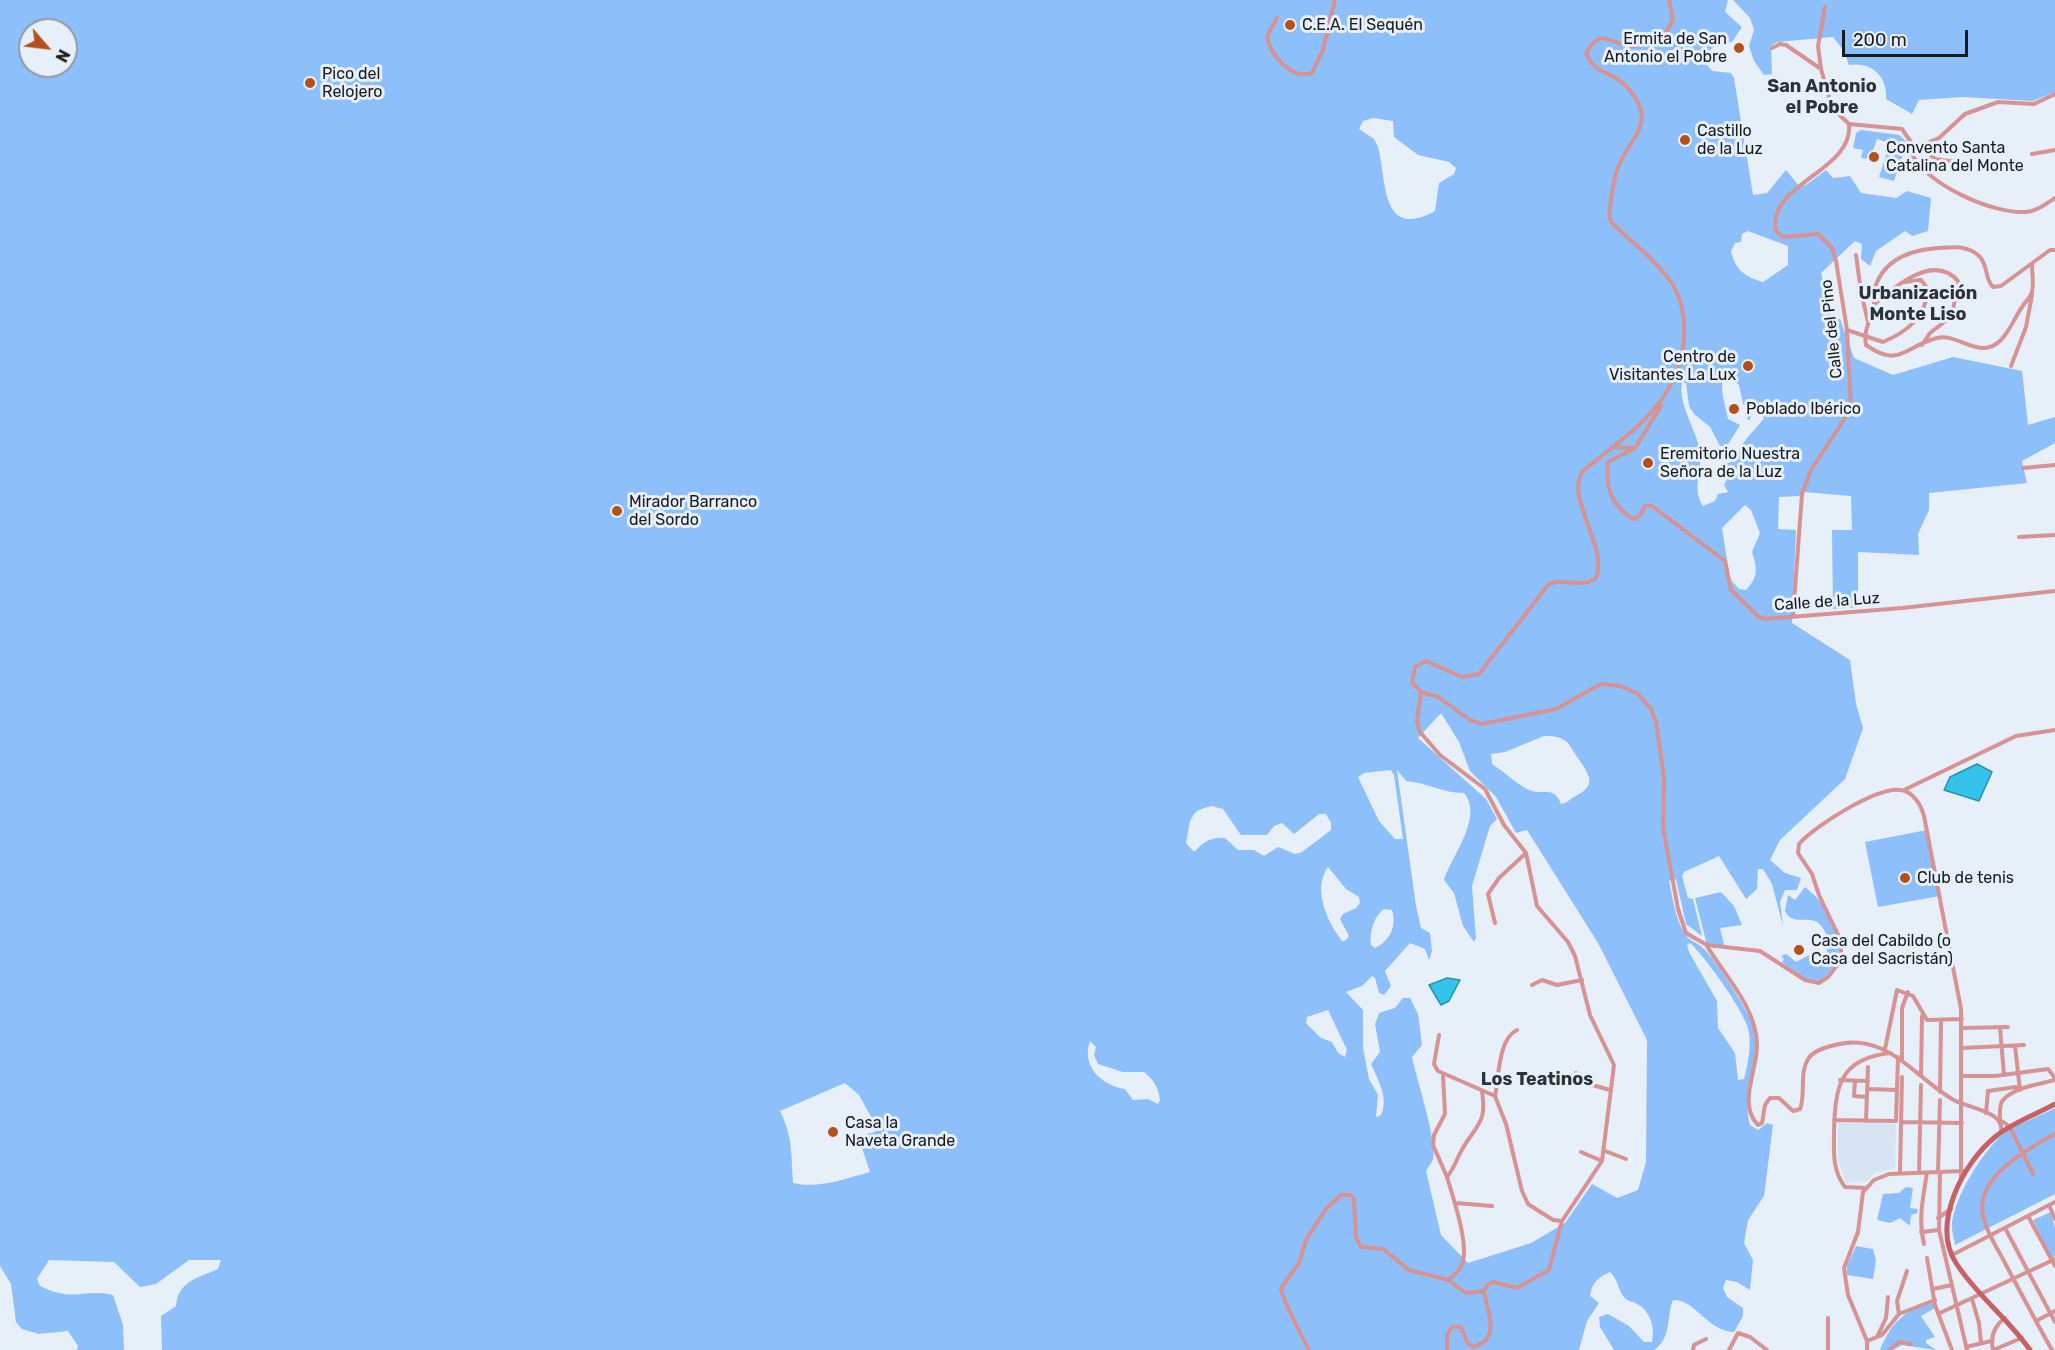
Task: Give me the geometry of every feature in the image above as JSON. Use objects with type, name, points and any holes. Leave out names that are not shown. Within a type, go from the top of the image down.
[{"type":"main road","points":[[2030,1350],[2006,1317],[1981,1295],[1958,1265],[1952,1255],[1947,1231],[1951,1209],[1964,1171],[1984,1147],[2001,1132],[2055,1104]]},
{"type":"street","points":[[1277,18],[1267,36],[1272,52],[1290,69],[1298,74],[1307,75],[1312,73],[1320,58],[1335,0]]},
{"type":"street","points":[[1612,447],[1635,448],[1662,402],[1682,359],[1683,310],[1672,283],[1612,224],[1609,216],[1617,169],[1638,136],[1641,114],[1638,104],[1627,87],[1594,68],[1586,53],[1592,41],[1600,38],[1632,46],[1664,36],[1673,20],[1669,0]]},
{"type":"street","points":[[1825,8],[1818,46],[1821,69],[1832,108],[1849,124],[1902,129],[1915,148],[1913,156],[1920,169],[1948,188],[1990,206],[2023,212],[2034,210],[2055,198]]},
{"type":"street","points":[[1772,48],[1779,44],[1786,45],[1821,69]]},
{"type":"street","points":[[1915,148],[1939,138],[1965,114],[1998,102],[2034,104],[2055,94]]},
{"type":"street","name":"Calle del Pino","points":[[1793,616],[1802,494],[1811,470],[1851,409],[1847,330],[1832,248],[1818,234],[1783,237],[1776,231],[1774,222],[1780,205],[1845,149],[1849,124]]},
{"type":"street","points":[[1922,147],[1935,159],[1956,162]]},
{"type":"street","points":[[2032,154],[2055,150]]},
{"type":"street","points":[[2032,294],[2007,333],[1995,345],[1984,348],[1961,344],[1950,338],[1938,337],[1893,358],[1879,354],[1866,345],[1864,334],[1874,305],[1874,291],[1896,257],[1916,250],[1968,248],[1978,255],[1988,267],[1988,282],[1993,287],[2001,286],[2050,250],[2055,250]]},
{"type":"street","points":[[1856,255],[1868,322]]},
{"type":"street","points":[[2011,366],[2026,327],[2032,294],[2032,264]]},
{"type":"street","points":[[1874,305],[1898,283],[1919,274],[1940,269],[1950,272],[1958,281],[1952,316],[1930,333],[1922,345]]},
{"type":"street","points":[[1847,330],[1882,342],[1899,335],[1920,316],[1928,289],[1921,280],[1898,283]]},
{"type":"street","points":[[1662,402],[1583,471],[1578,479],[1580,495],[1598,561],[1596,578],[1584,584],[1557,582],[1548,585],[1492,660],[1475,676],[1462,677],[1434,663],[1419,662],[1411,678],[1414,687],[1421,692],[1438,697],[1470,720],[1492,724],[1556,709],[1601,684],[1620,686],[1637,693],[1651,709],[1656,722],[1664,778],[1663,827],[1678,909],[1686,933],[1707,945],[1755,949],[1808,982],[1819,983],[1828,977],[1839,961],[1841,941],[1819,895],[1812,874],[1798,853],[1799,844],[1835,817],[1884,792],[1904,790],[2016,736],[2055,730]]},
{"type":"street","name":"Calle de la Luz","points":[[1635,448],[1608,462],[1608,481],[1618,510],[1638,519],[1645,506],[1652,506],[1725,561],[1731,590],[1759,617],[1765,619],[1902,608],[2055,591]]},
{"type":"street","points":[[2023,468],[2055,465]]},
{"type":"street","points":[[2019,537],[2055,535]]},
{"type":"street","points":[[1309,1350],[1298,1334],[1295,1318],[1281,1288],[1299,1263],[1306,1240],[1328,1205],[1338,1196],[1348,1194],[1352,1196],[1356,1237],[1361,1247],[1383,1249],[1418,1274],[1448,1280],[1466,1293],[1484,1291],[1491,1282],[1517,1288],[1546,1274],[1553,1261],[1562,1221],[1602,1161],[1605,1151],[1614,1065],[1590,1015],[1575,956],[1568,942],[1537,906],[1526,853],[1504,825],[1485,789],[1440,755],[1420,732],[1418,722],[1421,692]]},
{"type":"street","points":[[1867,1350],[1867,1341],[1843,1274],[1858,1232],[1866,1188],[1879,1176],[1964,1171],[1962,1019],[1923,812],[1914,797],[1904,790]]},
{"type":"street","points":[[1495,923],[1488,894],[1499,878],[1526,853]]},
{"type":"street","points":[[1707,945],[1745,1004],[1754,1025],[1757,1053],[1749,1096],[1752,1115],[1758,1125],[1763,1121],[1767,1102],[1773,1097],[1779,1098],[1793,1111],[1800,1109],[1805,1067],[1815,1052],[1849,1042],[1863,1041],[1885,1049],[1900,1058],[1940,1092],[2010,1127],[2033,1174]]},
{"type":"street","points":[[1532,985],[1542,980],[1557,985],[1582,980]]},
{"type":"street","points":[[1885,1049],[1897,990],[1908,992],[1917,1001],[1922,1015],[1921,1076]]},
{"type":"street","points":[[1834,1120],[1896,1121],[1902,1008],[1908,992]]},
{"type":"street","points":[[1922,1015],[1927,1020],[1962,1019]]},
{"type":"street","points":[[1940,1092],[1941,1020]]},
{"type":"street","points":[[2001,1027],[2004,1075]]},
{"type":"street","points":[[1963,1028],[2008,1027]]},
{"type":"street","points":[[1517,1030],[1510,1034],[1505,1046],[1495,1096],[1506,1124],[1522,1191],[1528,1204],[1553,1220],[1562,1221]]},
{"type":"street","points":[[1439,1035],[1434,1064],[1443,1075],[1495,1096]]},
{"type":"street","points":[[2015,1046],[2020,1090]]},
{"type":"street","points":[[1963,1048],[2024,1046]]},
{"type":"street","points":[[1866,1188],[1848,1188],[1839,1177],[1834,1160],[1836,1092],[1840,1080],[1864,1059],[1892,1053]]},
{"type":"street","points":[[1866,1121],[1868,1067]]},
{"type":"street","points":[[1963,1076],[2018,1074],[2048,1068],[2055,1079],[2020,1090],[2001,1102],[2001,1132]]},
{"type":"street","points":[[1576,1073],[1582,1082],[1610,1090]]},
{"type":"street","points":[[1443,1075],[1444,1114],[1434,1135],[1433,1145],[1455,1203],[1463,1258],[1460,1269],[1448,1280]]},
{"type":"street","points":[[1900,1173],[1902,1077]]},
{"type":"street","points":[[1840,1080],[1868,1081]]},
{"type":"street","points":[[1855,1081],[1854,1096],[1867,1096]]},
{"type":"street","points":[[1919,1173],[1921,1085]]},
{"type":"street","points":[[1986,1113],[1988,1091],[2016,1087],[2020,1090]]},
{"type":"street","points":[[1868,1089],[1897,1090]]},
{"type":"street","points":[[1447,1177],[1455,1167],[1465,1144],[1481,1122],[1484,1114],[1482,1091]]},
{"type":"street","points":[[1940,1100],[1939,1230],[1966,1349],[1991,1341]]},
{"type":"street","points":[[1901,1122],[1962,1123]]},
{"type":"street","points":[[2052,1350],[1990,1235],[1982,1214],[1986,1195],[2005,1166],[2022,1151],[2055,1134]]},
{"type":"street","points":[[1605,1151],[1626,1159]]},
{"type":"street","points":[[1581,1152],[1602,1161]]},
{"type":"street","points":[[1924,1244],[1921,1232],[1927,1173]]},
{"type":"street","points":[[1952,1255],[2055,1202]]},
{"type":"street","points":[[1455,1203],[1492,1206]]},
{"type":"street","points":[[2049,1205],[2055,1219]]},
{"type":"street","points":[[1938,1218],[1947,1209],[1951,1209]]},
{"type":"street","points":[[2028,1216],[2055,1266]]},
{"type":"street","points":[[2005,1228],[2028,1272],[2053,1312],[2055,1322]]},
{"type":"street","points":[[1921,1232],[1939,1230]]},
{"type":"street","points":[[1928,1258],[1935,1300],[1952,1350]]},
{"type":"street","points":[[1940,1313],[2053,1260]]},
{"type":"street","points":[[1948,1269],[1958,1265]]},
{"type":"street","points":[[1899,1314],[1897,1301],[1907,1271]]},
{"type":"street","points":[[1933,1289],[1952,1285]]},
{"type":"street","points":[[1447,1350],[1447,1335],[1452,1327],[1461,1327],[1467,1342],[1473,1347],[1480,1344],[1488,1333],[1492,1320],[1484,1291]]},
{"type":"street","points":[[1876,1338],[1886,1318],[1888,1297]]},
{"type":"street","points":[[1972,1299],[1979,1323],[1981,1343]]},
{"type":"street","points":[[1867,1341],[1876,1338],[1899,1314],[1935,1300]]},
{"type":"street","points":[[2036,1321],[2053,1312]]},
{"type":"street","points":[[2006,1317],[1996,1325],[1991,1341],[1993,1350],[2022,1338]]},
{"type":"street","points":[[1828,1318],[1828,1350]]},
{"type":"street","points":[[1729,1350],[1738,1333],[1750,1336],[1767,1350]]},
{"type":"street","points":[[1693,1350],[1694,1345],[1706,1339]]},
{"type":"street","points":[[1889,1350],[1899,1342],[1911,1344]]},
{"type":"shaded area","points":[[0,0],[1728,0],[1725,12],[1742,27],[1732,42],[1717,45],[1711,49],[1705,62],[1712,71],[1731,73],[1734,78],[1753,195],[1767,193],[1786,170],[1799,186],[1806,185],[1826,170],[1833,178],[1850,176],[1861,193],[1896,198],[1907,191],[1931,198],[1928,231],[1912,236],[1905,231],[1876,251],[1870,266],[1861,259],[1862,244],[1855,241],[1821,273],[1832,318],[1840,319],[1854,358],[1893,375],[1953,357],[2022,371],[2028,425],[2055,417],[2055,443],[2022,461],[2027,483],[1929,493],[1929,510],[1918,534],[1919,555],[1858,552],[1858,607],[1833,609],[1832,530],[1852,530],[1851,496],[1804,492],[1799,496],[1779,497],[1778,529],[1796,530],[1792,623],[1850,660],[1856,704],[1863,728],[1845,779],[1780,840],[1770,860],[1785,873],[1801,878],[1797,890],[1785,890],[1780,902],[1783,926],[1772,884],[1763,869],[1758,869],[1757,889],[1746,899],[1719,856],[1684,872],[1682,876],[1688,898],[1693,899],[1702,936],[1686,924],[1676,879],[1669,881],[1677,915],[1685,934],[1703,948],[1716,963],[1753,1025],[1756,1048],[1748,1098],[1750,1125],[1758,1130],[1767,1123],[1773,1125],[1764,1196],[1748,1220],[1744,1243],[1753,1260],[1750,1290],[1737,1282],[1726,1280],[1723,1288],[1727,1297],[1743,1308],[1743,1316],[1734,1332],[1716,1326],[1688,1304],[1673,1300],[1664,1340],[1660,1345],[1654,1350],[1614,1350],[1600,1327],[1599,1317],[1608,1314],[1629,1326],[1644,1342],[1652,1342],[1653,1332],[1646,1311],[1624,1297],[1610,1272],[1599,1278],[1592,1287],[1590,1296],[1599,1303],[1587,1321],[1579,1350],[162,1350],[161,1316],[176,1306],[185,1286],[196,1278],[218,1269],[221,1260],[189,1260],[156,1284],[140,1287],[114,1262],[49,1260],[37,1279],[40,1286],[62,1294],[103,1293],[113,1295],[123,1325],[124,1350],[77,1350],[78,1346],[68,1331],[39,1334],[22,1329],[16,1322],[11,1284],[0,1266]],"holes":[[[1373,118],[1393,121],[1394,137],[1418,155],[1449,162],[1456,168],[1454,174],[1439,183],[1435,211],[1417,218],[1404,218],[1395,213],[1385,190],[1378,147],[1374,139],[1359,129],[1363,121]],[[1748,231],[1788,246],[1788,265],[1763,282],[1751,277],[1738,268],[1731,251],[1735,243],[1741,242],[1742,234]],[[1726,373],[1739,385],[1743,404],[1749,408],[1747,418],[1749,421],[1755,406],[1764,418],[1741,447],[1738,458],[1726,464],[1727,479],[1724,485],[1728,492],[1718,494],[1715,501],[1703,506],[1698,493],[1700,451],[1685,408],[1681,391],[1682,382],[1686,383],[1689,406],[1694,414],[1710,427],[1720,446],[1727,446],[1740,425],[1728,419],[1722,383]],[[1745,505],[1751,510],[1760,533],[1752,552],[1756,568],[1755,576],[1746,590],[1739,589],[1730,579],[1722,528]],[[1441,713],[1459,742],[1470,771],[1496,797],[1516,833],[1527,830],[1598,943],[1647,1040],[1646,1162],[1638,1190],[1617,1198],[1592,1184],[1565,1223],[1531,1243],[1468,1263],[1441,1235],[1426,1171],[1434,1151],[1430,1125],[1412,1057],[1422,1045],[1418,1014],[1410,998],[1403,998],[1395,1008],[1379,1013],[1375,1024],[1380,1052],[1371,1064],[1382,1089],[1384,1102],[1381,1115],[1376,1117],[1378,1095],[1369,1079],[1363,1048],[1363,1010],[1346,992],[1362,986],[1372,976],[1375,978],[1379,993],[1384,995],[1391,986],[1385,971],[1410,943],[1425,949],[1429,960],[1432,951],[1430,933],[1421,928],[1416,906],[1397,770],[1406,781],[1464,793],[1469,803],[1468,825],[1444,880],[1454,893],[1463,926],[1474,942],[1476,938],[1472,886],[1490,826],[1497,819],[1486,799],[1418,738]],[[1544,736],[1558,737],[1569,745],[1587,773],[1588,786],[1581,793],[1561,804],[1558,798],[1551,793],[1534,792],[1520,785],[1492,764],[1491,754],[1505,752]],[[1391,770],[1394,775],[1403,839],[1395,839],[1379,821],[1358,777],[1364,773]],[[1212,806],[1223,809],[1241,835],[1267,835],[1274,826],[1282,823],[1294,834],[1319,814],[1326,814],[1331,823],[1331,830],[1302,852],[1295,854],[1278,847],[1264,856],[1254,850],[1238,850],[1225,838],[1208,841],[1194,852],[1186,843],[1190,823],[1198,811]],[[1328,867],[1346,889],[1359,897],[1360,903],[1356,908],[1343,914],[1340,919],[1349,936],[1346,940],[1342,941],[1331,924],[1323,905],[1321,885]],[[1384,909],[1392,910],[1394,922],[1388,937],[1375,948],[1371,945],[1372,930],[1380,912]],[[1690,943],[1723,984],[1748,1028],[1750,1047],[1744,1079],[1738,1080],[1735,1053],[1718,1028],[1717,1001],[1687,945]],[[1328,1010],[1347,1050],[1345,1057],[1338,1053],[1332,1042],[1321,1038],[1306,1023],[1307,1017]],[[1090,1041],[1096,1047],[1094,1055],[1098,1064],[1123,1072],[1144,1072],[1155,1084],[1160,1100],[1158,1104],[1148,1099],[1133,1100],[1125,1089],[1108,1084],[1095,1073],[1088,1058]],[[845,1083],[859,1095],[876,1126],[875,1132],[858,1136],[870,1172],[822,1184],[793,1183],[791,1146],[780,1111]]]},
{"type":"shaded area","points":[[1733,0],[2055,0],[2055,92],[2033,101],[1963,97],[1919,100],[1912,114],[1886,99],[1884,84],[1877,72],[1857,64],[1849,65],[1844,51],[1833,37],[1777,42],[1771,46],[1772,74],[1764,75],[1754,61],[1749,46],[1754,30],[1750,18]]},
{"type":"shaded area","points":[[1861,130],[1899,135],[1907,142],[1894,181],[1879,177],[1890,143],[1877,139],[1870,159],[1861,158],[1863,150],[1853,148],[1856,133]]},
{"type":"shaded area","points":[[1977,764],[1992,772],[1979,801],[1944,790],[1950,777]]},
{"type":"shaded area","name":"Club de tenis","points":[[1927,830],[1940,896],[1878,907],[1865,842]]},
{"type":"shaded area","points":[[1805,887],[1825,907],[1837,932],[1839,945],[1837,958],[1831,970],[1820,981],[1805,979],[1782,962],[1784,959],[1781,956],[1786,954],[1796,962],[1815,952],[1824,955],[1827,953],[1827,943],[1830,941],[1820,924],[1811,920],[1791,918],[1785,911],[1788,895],[1795,900]]},
{"type":"shaded area","points":[[1721,892],[1734,906],[1742,925],[1720,928],[1725,948],[1707,945],[1695,898]]},
{"type":"shaded area","points":[[1447,978],[1460,980],[1449,1001],[1441,1005],[1429,985]]},
{"type":"shaded area","points":[[2055,1108],[2055,1194],[1955,1245],[1952,1229],[1958,1202],[1972,1174],[1990,1147],[2009,1130]]},
{"type":"shaded area","points":[[1838,1123],[1896,1124],[1895,1168],[1875,1173],[1867,1181],[1846,1183],[1838,1160]]},
{"type":"shaded area","points":[[1906,1187],[1913,1188],[1910,1208],[1918,1209],[1917,1213],[1911,1215],[1910,1226],[1900,1218],[1890,1223],[1877,1220],[1883,1194],[1899,1193]]},
{"type":"shaded area","points":[[2051,1212],[2055,1228],[2055,1256],[2052,1258],[2033,1220]]},
{"type":"shaded area","points":[[1856,1246],[1873,1249],[1876,1260],[1873,1279],[1847,1275],[1847,1266]]},
{"type":"shaded area","points":[[1934,1303],[1935,1308],[1921,1316],[1935,1337],[1926,1340],[1926,1343],[1936,1350],[1902,1345],[1893,1350],[1880,1350],[1899,1319],[1914,1310]]},
{"type":"place","name":"C.E.A. El Sequén","points":[[1290,25]]},
{"type":"place","name":"Ermita de San Antonio el Pobre","points":[[1739,48]]},
{"type":"place","name":"Pico del Relojero","points":[[310,83]]},
{"type":"place","name":"Castillo de la Luz","points":[[1685,140]]},
{"type":"place","name":"Convento Santa Catalina del Monte","points":[[1874,157]]},
{"type":"place","name":"Centro de Visitantes La Lux","points":[[1748,366]]},
{"type":"place","name":"Poblado Ibérico","points":[[1734,409]]},
{"type":"place","name":"Eremitorio Nuestra Señora de la Luz","points":[[1648,463]]},
{"type":"place","name":"Mirador Barranco del Sordo","points":[[617,511]]},
{"type":"place","name":"Club de tenis","points":[[1905,878]]},
{"type":"place","name":"Casa del Cabildo (o Casa del Sacristán)","points":[[1799,950]]},
{"type":"place","name":"Casa la Naveta Grande","points":[[833,1132]]},
{"type":"district","name":"San Antonio el Pobre","points":[[1822,97]]},
{"type":"district","name":"Urbanización Monte Liso","points":[[1918,304]]},
{"type":"district","name":"Los Teatinos","points":[[1537,1080]]}]
